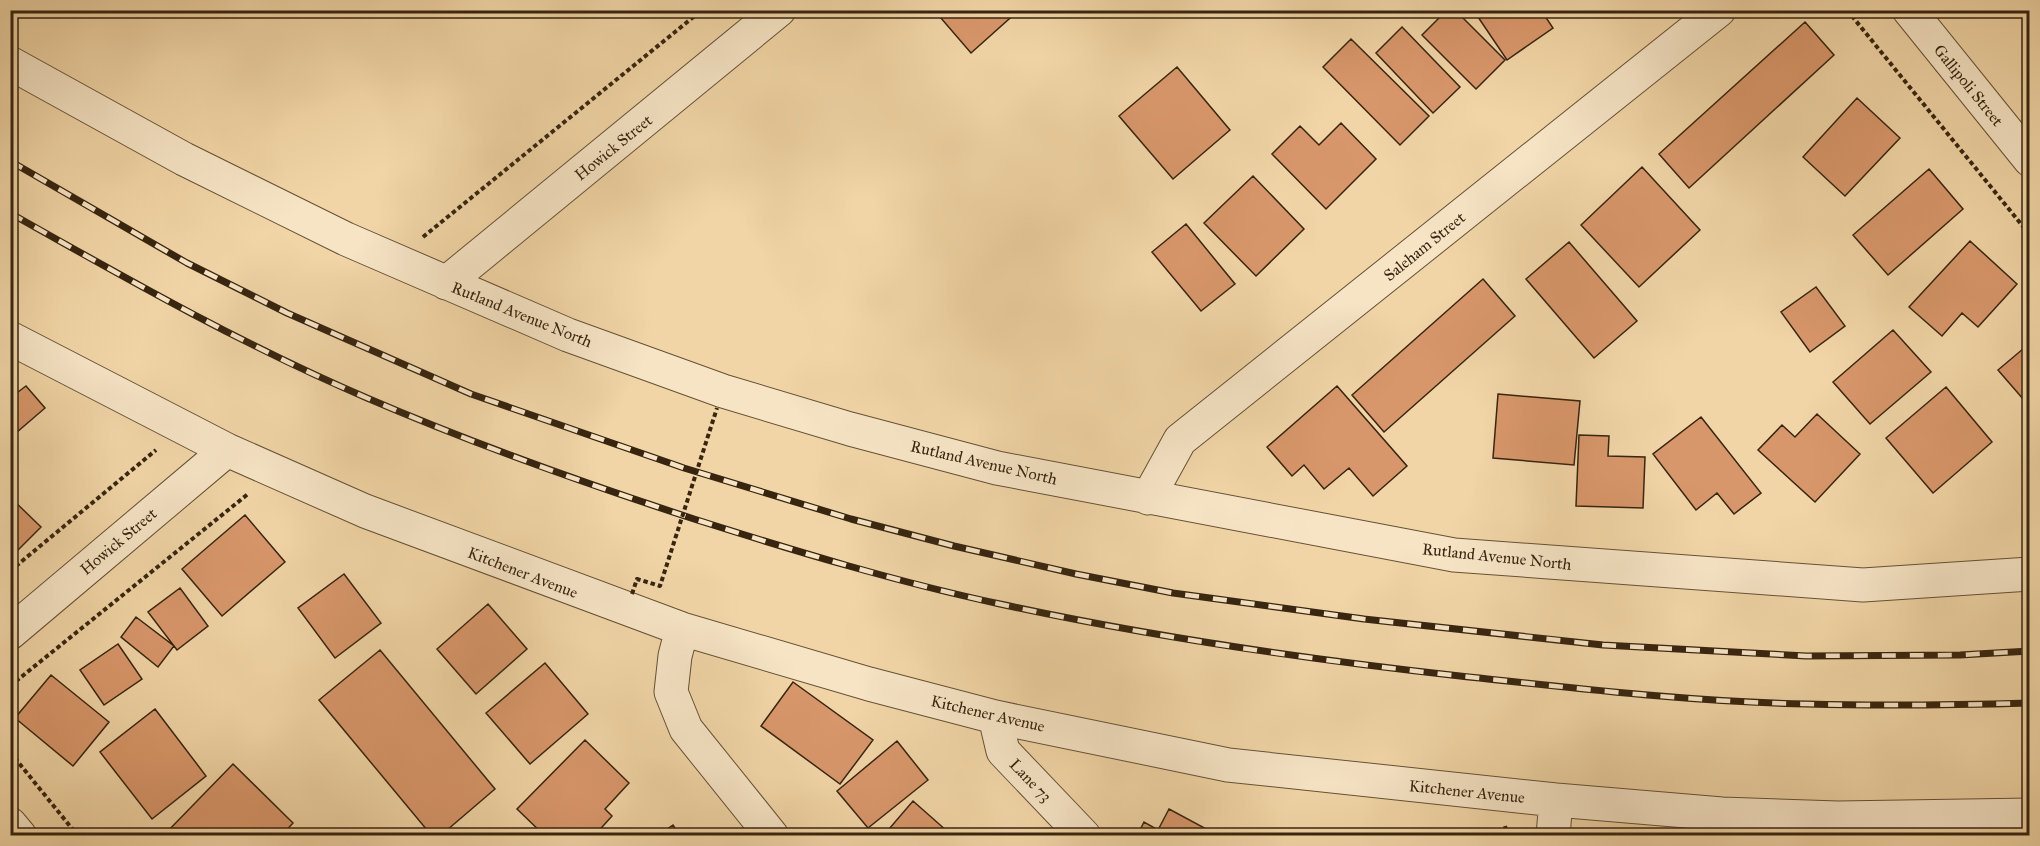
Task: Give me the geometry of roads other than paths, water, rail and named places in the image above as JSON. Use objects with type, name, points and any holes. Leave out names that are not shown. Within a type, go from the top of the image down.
[{"type":"street","name":"Howick Street","points":[[446,283],[779,10]]},
{"type":"street","name":"Saleham Street","points":[[1148,498],[1180,440],[1719,10]]},
{"type":"street","name":"Gallipoli Street","points":[[1909,10],[2030,160]]},
{"type":"street","name":"Rutland Avenue North","points":[[10,63],[194,164],[346,239],[568,335],[723,391],[850,429],[997,468],[1454,555],[1863,585],[2030,574]]},
{"type":"street","name":"Kitchener Avenue","points":[[10,338],[226,450],[376,516],[682,629],[869,684],[995,717],[1228,765],[1556,800],[1722,814],[1838,818],[2030,815]]},
{"type":"street","name":"Howick Street","points":[[10,633],[226,450]]},
{"type":"street","points":[[682,629],[675,656],[671,692],[686,729],[772,836]]},
{"type":"street","name":"Lane 73","points":[[995,717],[1003,750],[1084,836]]},
{"type":"street","points":[[1553,836],[1556,800]]},
{"type":"street","points":[[10,824],[20,836]]},
{"type":"railway","points":[[10,161],[187,263],[287,313],[471,394],[684,468],[851,519],[954,546],[1173,593],[1364,619],[1603,645],[1806,656],[1960,655],[2030,651]]},
{"type":"railway","points":[[10,213],[230,334],[367,398],[488,447],[694,519],[923,586],[1057,616],[1229,646],[1402,669],[1590,690],[1764,703],[1835,705],[2030,703]]}]
